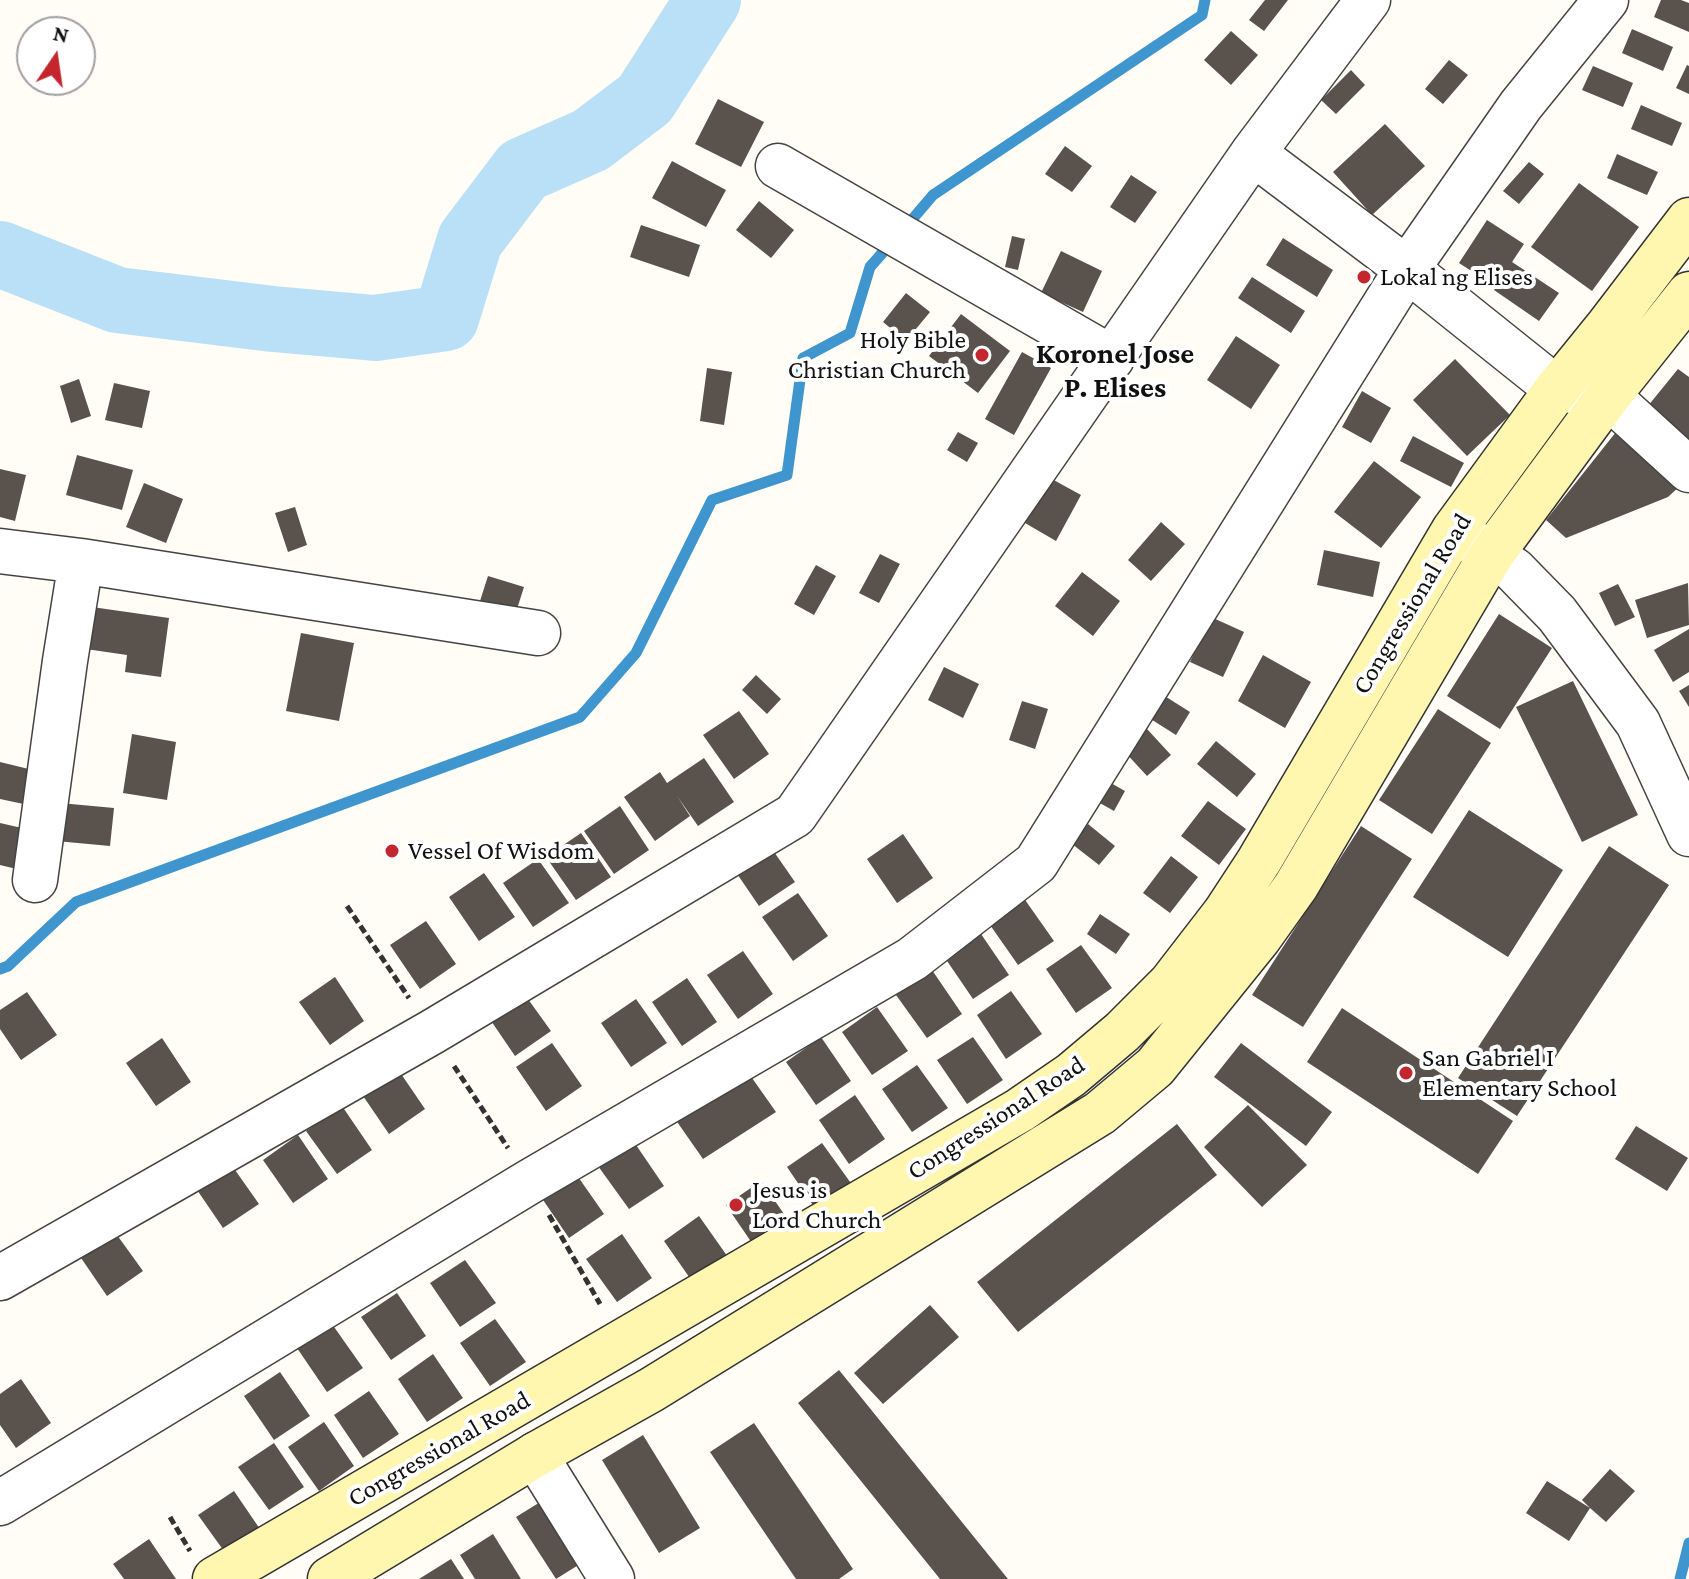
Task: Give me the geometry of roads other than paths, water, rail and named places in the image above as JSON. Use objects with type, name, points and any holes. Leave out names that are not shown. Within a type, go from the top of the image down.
[{"type":"main road","name":"Congressional Road","points":[[215,1579],[280,1563],[1020,1110],[1071,1075],[1122,1032],[1171,983],[1225,913],[1454,530],[1557,389],[1689,220]]},
{"type":"main road","name":"Congressional Road","points":[[330,1579],[535,1455],[651,1390],[1100,1113],[1155,1067],[1259,938],[1296,886],[1491,555],[1608,396],[1689,294]]},
{"type":"main road","points":[[1626,303],[1660,331]]},
{"type":"street","points":[[0,1278],[432,1032],[795,815],[1253,153],[1368,0]]},
{"type":"street","points":[[0,1503],[529,1182],[912,959],[1036,863],[1407,269],[1521,105],[1606,0]]},
{"type":"street","points":[[1253,153],[1407,269],[1557,389],[1608,396],[1689,470]]},
{"type":"street","points":[[778,166],[1112,358]]},
{"type":"street","points":[[1454,530],[1514,570],[1557,614],[1638,723],[1684,810]]},
{"type":"street","points":[[0,551],[538,633]]},
{"type":"street","points":[[35,880],[81,561]]},
{"type":"street","points":[[535,1455],[612,1579]]},
{"type":"waterway","points":[[0,254],[117,300],[375,328],[446,318],[470,240],[523,170],[591,140],[645,99],[708,0]]},
{"type":"waterway","points":[[904,229],[933,195],[1202,15],[1205,0]]},
{"type":"waterway","points":[[0,969],[8,966],[76,902],[580,717],[636,653],[712,500],[787,475],[803,358],[850,333],[870,267],[892,242]]},
{"type":"waterway","points":[[1680,1579],[1689,1543]]},
{"type":"place","name":"Lokal ng Elises","points":[[1364,277]]},
{"type":"place","name":"Holy Bible Christian Church","points":[[982,355]]},
{"type":"place","name":"Vessel Of Wisdom","points":[[392,851]]},
{"type":"place","name":"San Gabriel I Elementary School","points":[[1406,1073]]},
{"type":"place","name":"Jesus is Lord Church","points":[[736,1205]]},
{"type":"district","name":"Koronel Jose P. Elises","points":[[1115,371]]}]
